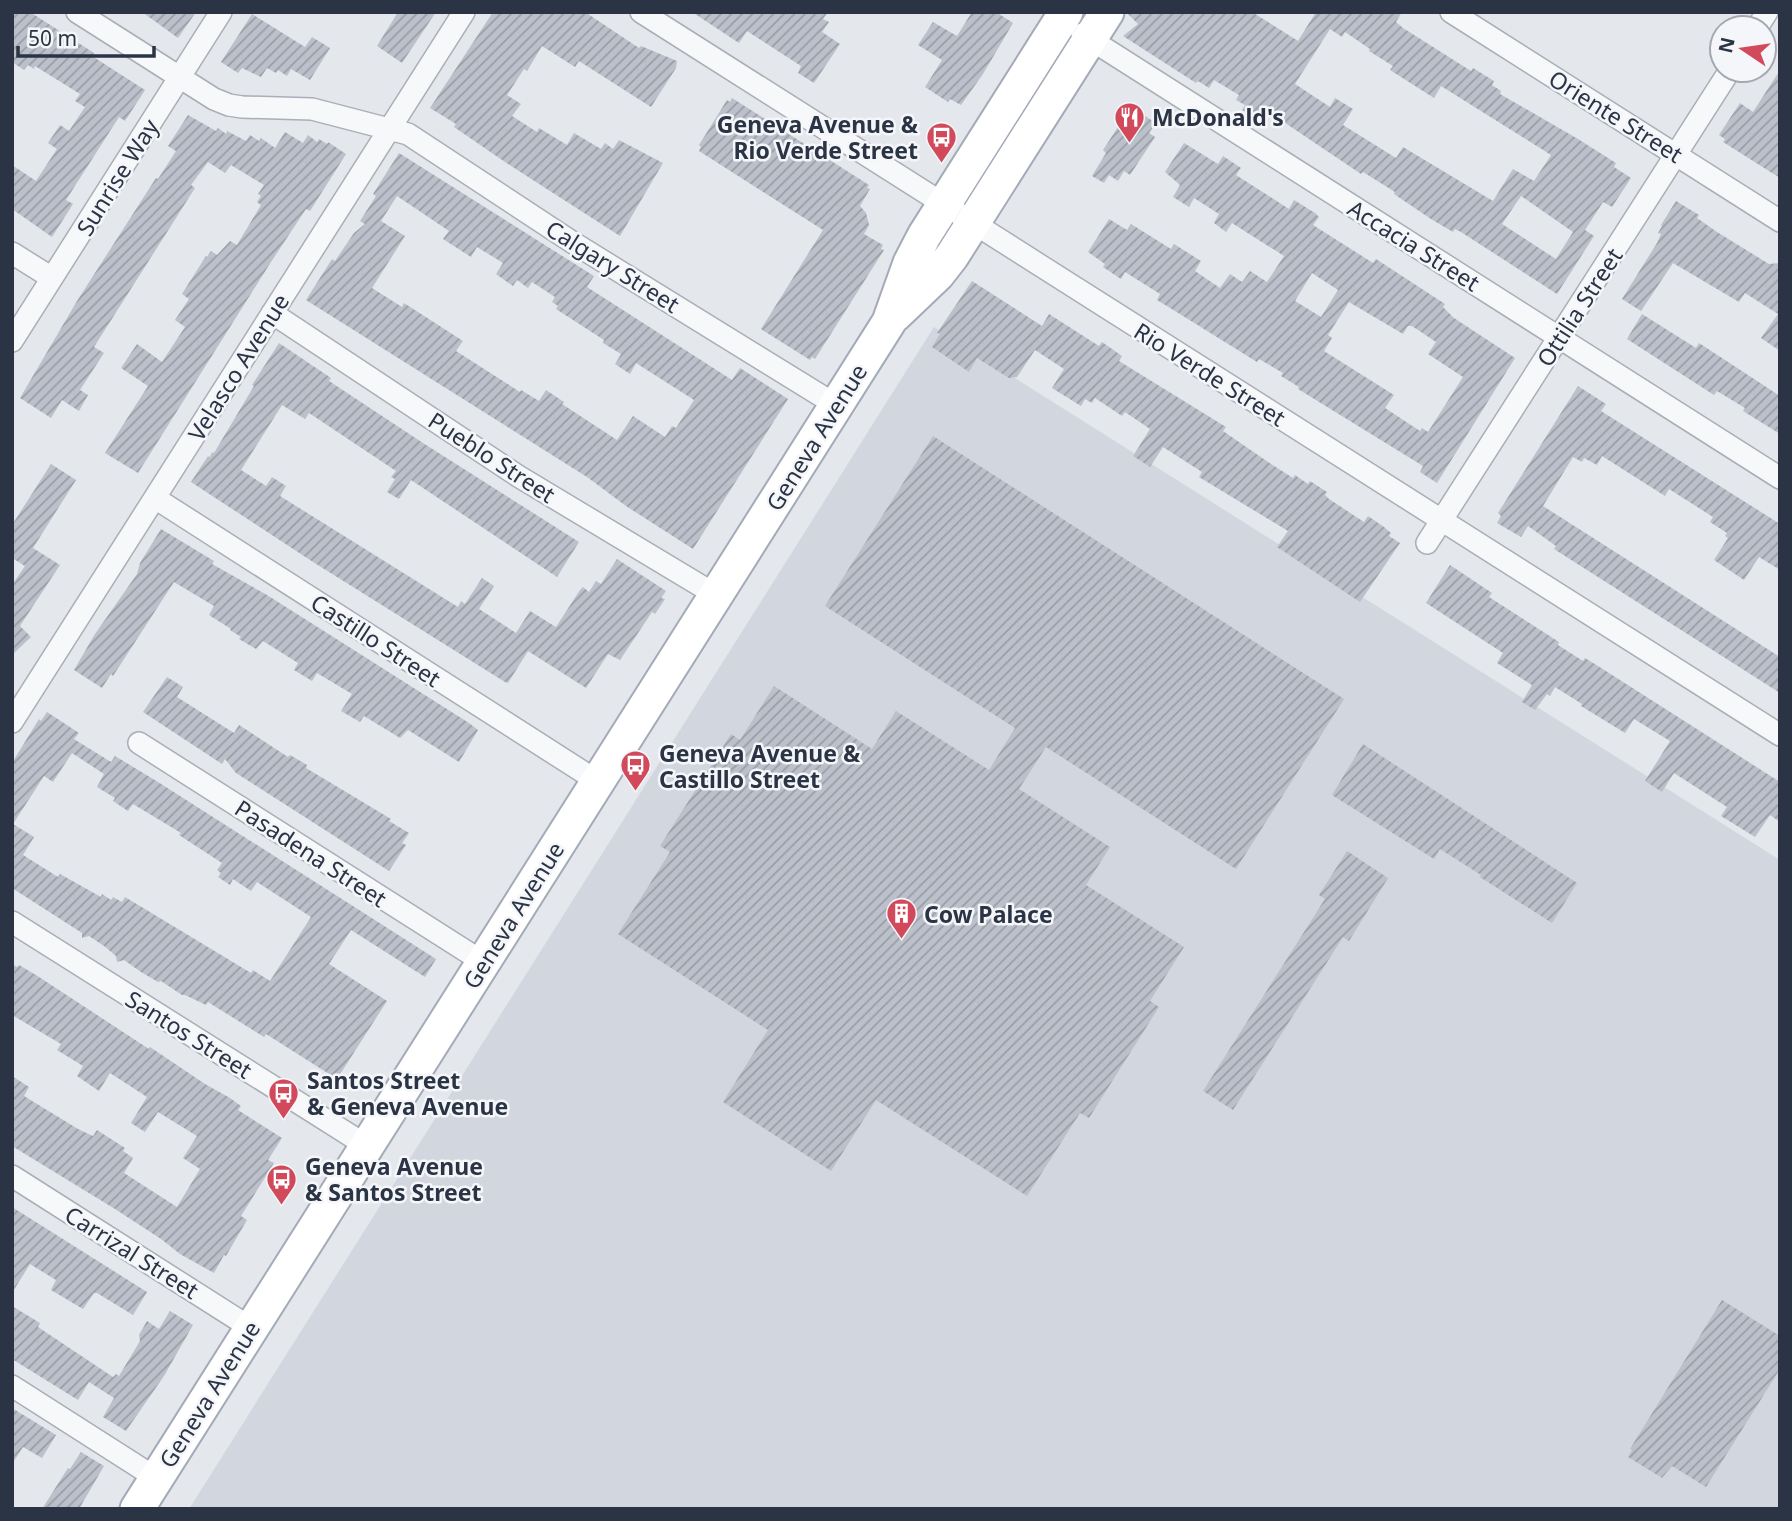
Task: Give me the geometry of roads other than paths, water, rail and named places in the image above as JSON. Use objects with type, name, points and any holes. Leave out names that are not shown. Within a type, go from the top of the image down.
[{"type":"main road","name":"Geneva Avenue","points":[[137,1509],[889,322],[910,264],[1058,15]]},
{"type":"main road","name":"Geneva Avenue","points":[[889,322],[938,274],[1099,26]]},
{"type":"street","name":"Calgary Street","points":[[77,12],[214,99],[229,105],[312,109],[390,128],[423,141],[572,242],[836,405]]},
{"type":"street","name":"Sunrise Way","points":[[12,341],[221,12]]},
{"type":"street","name":"Velasco Avenue","points":[[12,722],[464,12]]},
{"type":"street","name":"Rio Verde Street","points":[[641,12],[1780,735]]},
{"type":"street","name":"Oriente Street","points":[[1451,12],[1780,220]]},
{"type":"street","name":"Accacia Street","points":[[1058,15],[1099,26],[1559,338],[1780,478]]},
{"type":"street","name":"Ottilia Street","points":[[1427,543],[1721,84]]},
{"type":"street","points":[[12,253],[52,278]]},
{"type":"street","name":"Pueblo Street","points":[[272,313],[518,476],[716,595]]},
{"type":"street","name":"Castillo Street","points":[[155,498],[597,781]]},
{"type":"street","name":"Pasadena Street","points":[[139,743],[483,962]]},
{"type":"street","name":"Santos Street","points":[[12,922],[366,1146]]},
{"type":"street","name":"Carrizal Street","points":[[12,1176],[251,1328]]},
{"type":"street","points":[[12,1386],[156,1478]]},
{"type":"place","name":"McDonald's","points":[[1129,144]]},
{"type":"place","name":"Geneva Avenue & Rio Verde Street","points":[[941,164]]},
{"type":"place","name":"Geneva Avenue & Castillo Street","points":[[636,793]]},
{"type":"place","name":"Cow Palace","points":[[901,941]]},
{"type":"place","name":"Santos Street & Geneva Avenue","points":[[284,1120]]},
{"type":"place","name":"Geneva Avenue & Santos Street","points":[[282,1206]]}]
